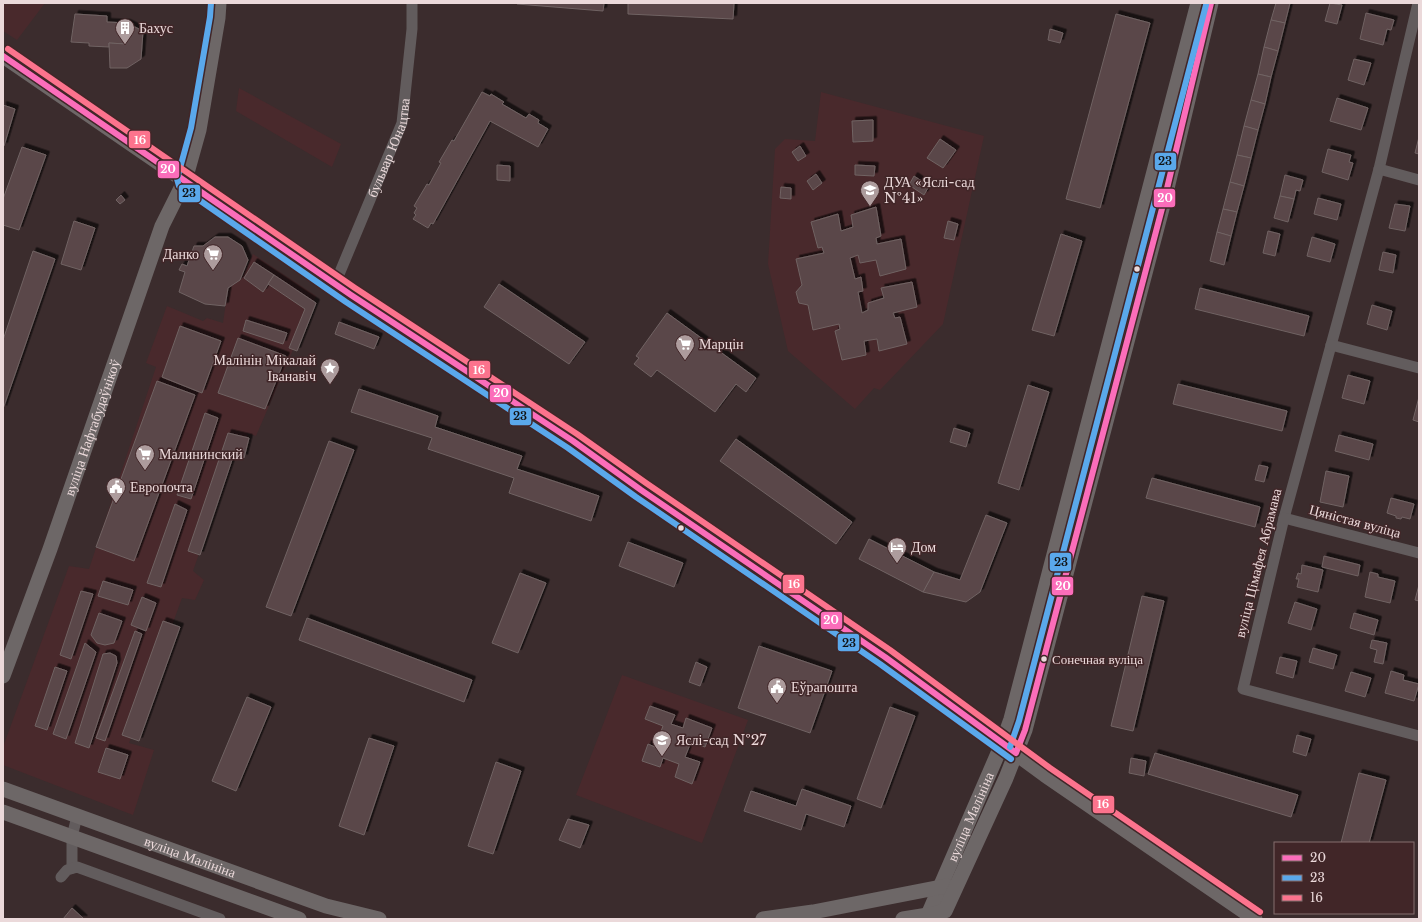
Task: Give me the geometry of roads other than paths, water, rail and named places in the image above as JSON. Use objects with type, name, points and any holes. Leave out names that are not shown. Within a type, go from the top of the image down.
[{"type":"main road","points":[[185,180],[199,130],[218,18],[218,3]]},
{"type":"main road","name":"вуліца Малініна","points":[[935,916],[939,887],[1002,744],[1011,719],[1198,3]]},
{"type":"main road","name":"вуліца Малініна","points":[[935,916],[957,884],[1006,778],[1025,730],[1164,201],[1211,3]]},
{"type":"main road","points":[[3,56],[335,284],[573,441],[641,490],[885,656],[1051,779],[1255,919]]},
{"type":"main road","name":"вуліца Нафтабудаўнікоў","points":[[3,676],[50,549],[162,226],[185,180]]},
{"type":"main road","name":"вуліца Малініна","points":[[3,789],[326,906],[379,919]]},
{"type":"main road","name":"вуліца Малініна","points":[[3,812],[299,919]]},
{"type":"main road","name":"вуліца Малініна","points":[[763,919],[813,912],[957,884]]},
{"type":"main road","points":[[902,919],[935,916]]},
{"type":"street","name":"бульвар Юнацтва","points":[[335,284],[402,124],[412,29],[412,3]]},
{"type":"street","name":"вуліца Цімафея Абрамава","points":[[1418,3],[1378,169],[1284,518],[1243,689],[1419,736]]},
{"type":"street","points":[[1378,169],[1419,180]]},
{"type":"street","points":[[1331,345],[1419,368]]},
{"type":"street","name":"Цяністая вуліца","points":[[1284,518],[1419,553]]},
{"type":"street","points":[[72,868],[72,837],[77,816]]},
{"type":"street","points":[[61,877],[72,868],[82,869],[220,919]]},
{"type":"place","name":"Бахус","points":[[125,45]]},
{"type":"place","name":"ДУА «Яслі-сад №41»","points":[[870,207]]},
{"type":"place","name":"Данко","points":[[213,271]]},
{"type":"place","name":"Марцін","points":[[685,361]]},
{"type":"place","name":"Малінін Мікалай Іванавіч","points":[[330,385]]},
{"type":"place","name":"Малининский","points":[[145,471]]},
{"type":"place","name":"Европочта","points":[[116,504]]},
{"type":"place","name":"Дом","points":[[897,564]]},
{"type":"place","name":"Сонечная вуліца","points":[[1044,659]]},
{"type":"place","name":"Еўрапошта","points":[[777,704]]},
{"type":"place","name":"Яслі-сад №27","points":[[662,757]]}]
